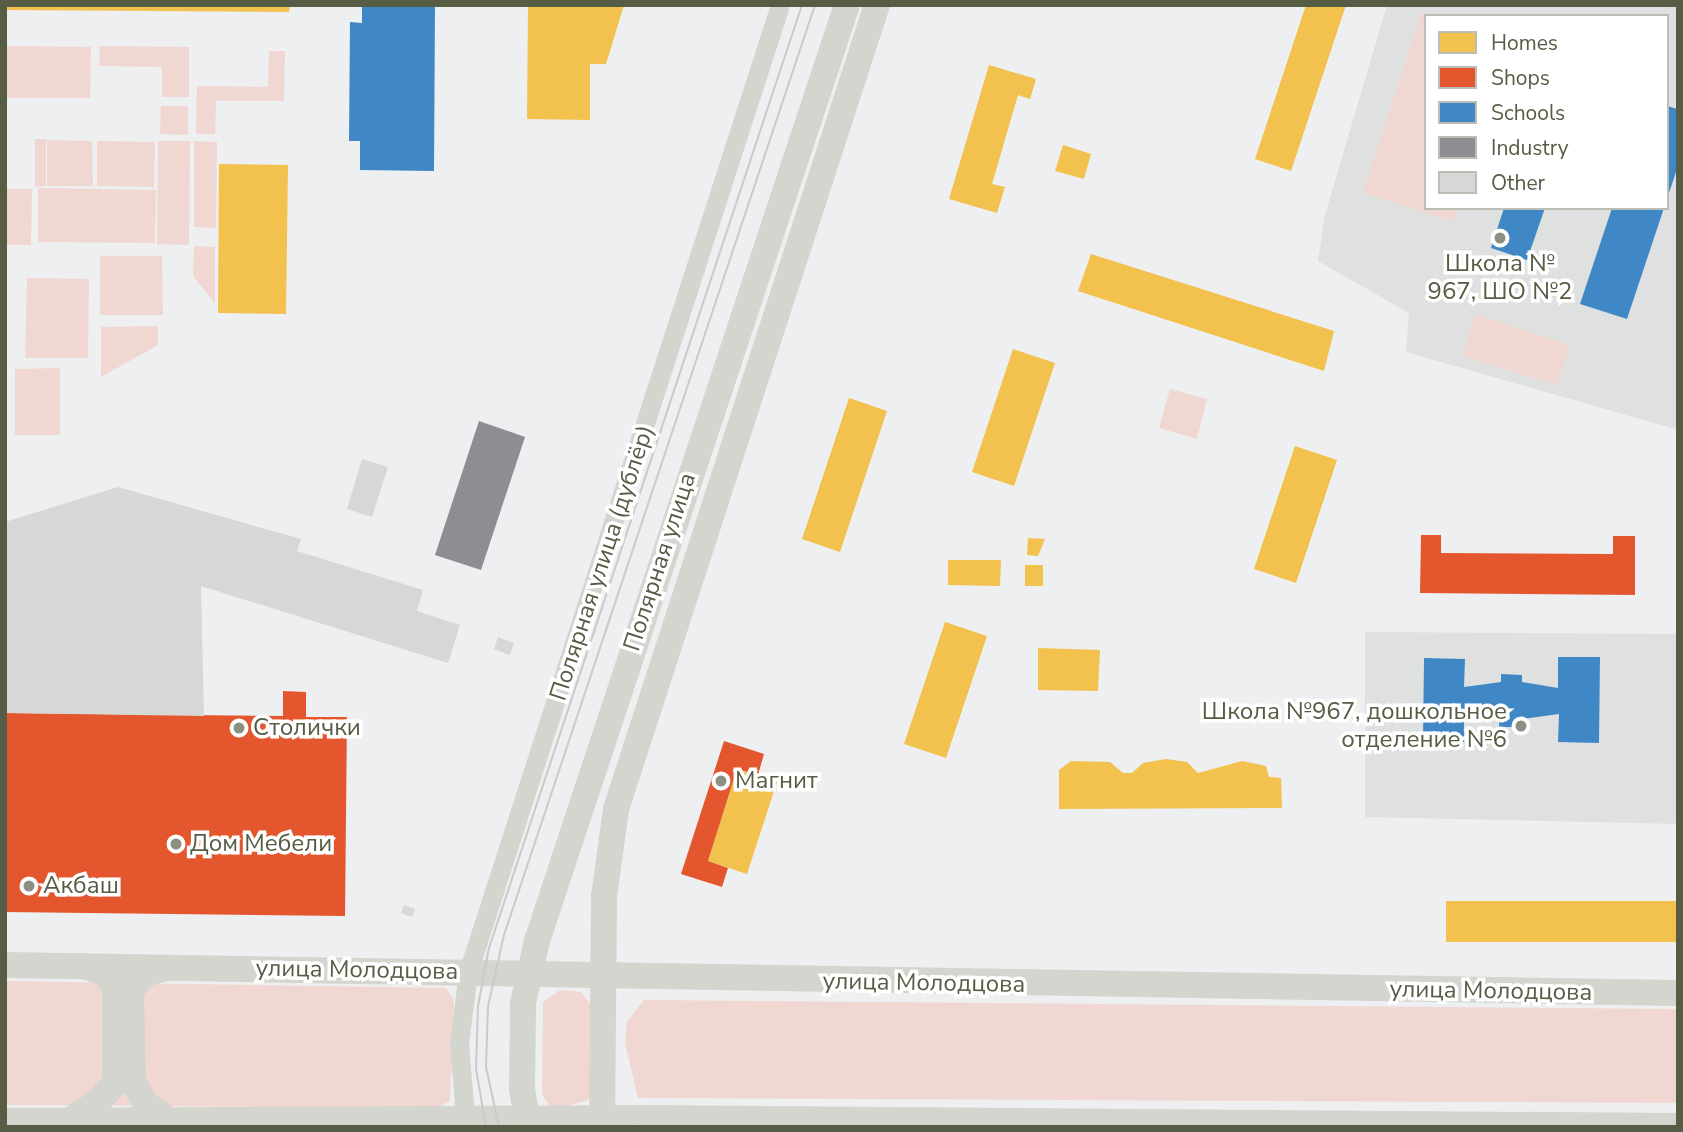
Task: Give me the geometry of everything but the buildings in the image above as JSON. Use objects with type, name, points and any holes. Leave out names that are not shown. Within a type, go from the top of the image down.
[{"type":"street","name":"Полярная улица (дублёр)","points":[[466,1123],[459,1044],[468,972],[780,5]]},
{"type":"street","name":"Полярная улица","points":[[527,1123],[522,1088],[528,974],[567,842],[847,5]]},
{"type":"street","name":"Полярная улица","points":[[603,1123],[603,977],[607,854],[616,809],[877,5]]},
{"type":"street","name":"улица Молодцова","points":[[5,965],[1678,993]]},
{"type":"street","points":[[69,1121],[98,1102],[116,1083],[115,989],[106,974],[84,966]]},
{"type":"street","name":"улица Молодцова","points":[[170,1121],[145,1103],[133,1082],[131,989],[145,974],[171,967]]},
{"type":"street","points":[[5,1121],[1678,1126]]},
{"type":"shaded area","name":"Школа № 967, ШО №2","points":[[1387,5],[1678,5],[1678,430],[1406,352],[1409,313],[1318,261],[1325,215]]},
{"type":"shaded area","points":[[1421,13],[1425,14],[1424,210],[1456,210],[1453,221],[1363,193]]},
{"type":"shaded area","points":[[5,46],[91,47],[90,98],[5,98]]},
{"type":"shaded area","points":[[100,46],[189,47],[189,97],[162,97],[162,67],[99,66]]},
{"type":"shaded area","points":[[269,51],[285,51],[284,101],[216,101],[215,134],[196,134],[197,86],[268,87]]},
{"type":"shaded area","points":[[161,106],[188,106],[188,135],[160,134]]},
{"type":"shaded area","points":[[35,139],[46,139],[46,186],[35,187]]},
{"type":"shaded area","points":[[47,140],[92,141],[93,186],[47,186]]},
{"type":"shaded area","points":[[97,141],[155,142],[154,187],[97,186]]},
{"type":"shaded area","points":[[158,141],[190,141],[189,245],[157,244]]},
{"type":"shaded area","points":[[194,141],[217,142],[216,228],[194,227]]},
{"type":"shaded area","points":[[38,188],[156,190],[155,243],[38,242]]},
{"type":"shaded area","points":[[5,189],[32,189],[31,245],[5,245]]},
{"type":"shaded area","points":[[194,246],[215,247],[215,303],[193,276]]},
{"type":"shaded area","points":[[100,256],[162,256],[163,315],[100,315]]},
{"type":"shaded area","points":[[27,278],[89,279],[88,358],[25,358]]},
{"type":"shaded area","points":[[1475,314],[1570,345],[1557,385],[1462,356]]},
{"type":"shaded area","points":[[158,326],[158,345],[101,377],[101,327]]},
{"type":"shaded area","points":[[60,368],[60,435],[15,435],[15,369]]},
{"type":"shaded area","points":[[1170,389],[1207,399],[1197,439],[1159,428]]},
{"type":"shaded area","name":"Школа №967, дошкольное отделение №6","points":[[1365,632],[1678,634],[1678,824],[1365,817]]},
{"type":"shaded area","points":[[5,981],[446,988],[454,1001],[450,1101],[437,1108],[5,1105]]},
{"type":"shaded area","points":[[560,990],[581,992],[591,1005],[591,1092],[588,1100],[560,1108],[548,1104],[542,1094],[543,1002]]},
{"type":"shaded area","points":[[644,1000],[1678,1009],[1678,1103],[638,1098],[625,1043],[627,1022]]},
{"type":"tram line","points":[[486,1127],[476,1069],[478,1006],[489,948],[802,5]]},
{"type":"tram line","points":[[499,1127],[486,1067],[488,1006],[504,935],[815,5]]},
{"type":"place","name":"Школа № 967, ШО №2","points":[[1500,238]]},
{"type":"place","name":"Школа №967, дошкольное отделение №6","points":[[1521,726]]},
{"type":"place","name":"Столички","points":[[239,728]]},
{"type":"place","name":"Магнит","points":[[721,781]]},
{"type":"place","name":"Дом Мебели","points":[[176,844]]},
{"type":"place","name":"Акбаш","points":[[29,886]]}]
